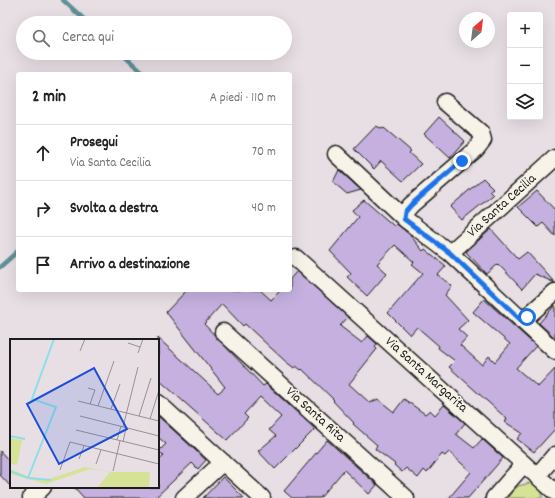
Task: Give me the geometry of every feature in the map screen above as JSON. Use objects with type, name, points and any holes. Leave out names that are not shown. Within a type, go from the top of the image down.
[{"type":"street","points":[[404,219],[405,212],[411,205],[476,149],[483,140],[481,133],[445,102]]},
{"type":"street","points":[[336,154],[404,219],[450,253],[555,351]]},
{"type":"street","name":"Via Santa Cecilia","points":[[450,253],[555,158]]},
{"type":"street","name":"Via Santa Margarita","points":[[296,258],[555,493]]},
{"type":"street","points":[[522,321],[555,292]]},
{"type":"street","name":"Via Santa Rita","points":[[223,332],[406,498]]},
{"type":"street","points":[[159,404],[262,498]]},
{"type":"street","points":[[537,476],[555,455]]},
{"type":"street","points":[[184,498],[223,462]]},
{"type":"street","points":[[494,498],[524,464]]},
{"type":"street","points":[[31,498],[42,488]]},
{"type":"street","points":[[551,498],[555,493]]},
{"type":"green space","points":[[535,483],[542,489],[542,498],[507,498],[518,486]]},
{"type":"building","points":[[439,117],[465,141],[450,158],[424,134]]},
{"type":"building","points":[[376,126],[383,129],[384,128],[411,151],[409,153],[421,164],[403,181],[381,161],[374,169],[354,149]]},
{"type":"building","points":[[339,170],[361,190],[347,194],[333,182]]},
{"type":"building","points":[[483,178],[493,188],[489,191],[493,195],[462,220],[450,207]]},
{"type":"building","points":[[537,191],[555,210],[555,236],[543,223],[538,227],[518,207]]},
{"type":"building","points":[[364,200],[394,226],[396,224],[398,225],[410,235],[423,251],[425,249],[446,266],[438,275],[452,286],[445,295],[468,320],[458,329],[467,337],[460,345],[482,365],[489,356],[495,362],[510,344],[473,312],[484,299],[536,346],[516,368],[538,387],[555,369],[555,429],[534,452],[517,439],[522,433],[505,422],[507,419],[449,367],[455,361],[438,348],[439,346],[417,327],[410,335],[388,313],[423,273],[412,264],[414,262],[395,245],[377,264],[387,273],[367,296],[347,277],[351,273],[330,251],[358,217],[352,210]]},
{"type":"building","points":[[491,229],[518,259],[527,252],[555,283],[535,274],[522,289],[498,264],[487,274],[466,252]]},
{"type":"building","points":[[297,271],[348,317],[340,326],[362,343],[368,336],[377,344],[375,347],[377,349],[349,384],[370,403],[378,399],[394,412],[404,399],[425,414],[430,410],[435,415],[444,405],[465,423],[456,434],[474,448],[482,439],[503,458],[468,498],[449,498],[471,472],[449,452],[445,456],[442,454],[427,473],[424,470],[418,478],[406,468],[402,472],[394,465],[395,464],[375,449],[377,445],[353,424],[354,423],[333,401],[334,400],[302,369],[301,370],[296,366],[294,368],[285,361],[245,324],[243,326],[222,304],[204,324],[263,386],[266,384],[315,429],[275,469],[258,451],[276,436],[269,430],[281,417],[260,397],[244,414],[248,418],[227,440],[159,380],[158,338],[218,393],[225,387],[166,312],[185,292],[262,292],[271,300],[279,292],[292,292],[292,277]]},
{"type":"building","points":[[555,305],[555,338],[539,323]]},
{"type":"building","points":[[159,417],[206,460],[198,469],[192,463],[155,498],[84,498],[75,488],[159,488],[159,460],[164,456],[159,451],[166,444],[159,438]]},
{"type":"building","points":[[327,440],[377,485],[369,494],[344,470],[320,498],[292,498],[284,491]]},
{"type":"building","points":[[0,451],[10,462],[10,486],[0,475]]},
{"type":"building","points":[[223,477],[244,498],[203,498]]},
{"type":"waterway","points":[[63,0],[80,16]]},
{"type":"waterway","points":[[129,60],[142,72]]},
{"type":"waterway","points":[[0,267],[16,253]]},
{"type":"route","points":[[462,161],[408,208],[405,212],[404,219],[450,253],[522,321],[527,317]]}]
